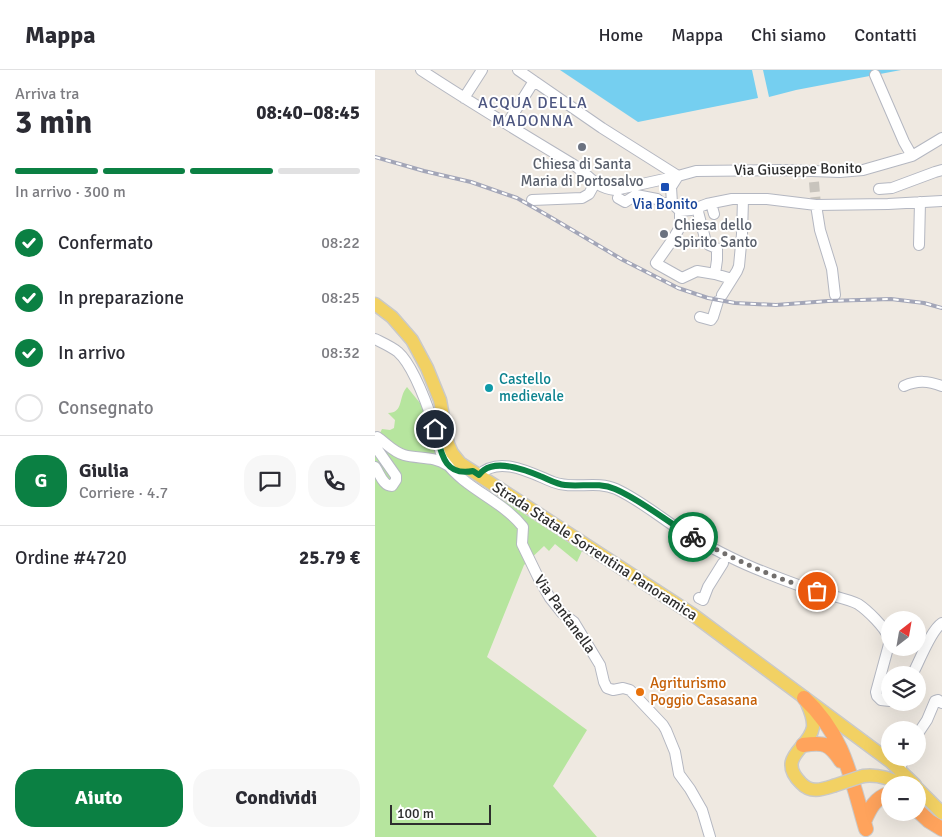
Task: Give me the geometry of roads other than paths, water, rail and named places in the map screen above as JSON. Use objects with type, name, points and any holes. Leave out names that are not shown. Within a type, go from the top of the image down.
[{"type":"highway","points":[[804,698],[829,726],[857,776],[865,826],[869,810],[881,796]]},
{"type":"highway","points":[[803,745],[816,743],[827,745],[833,749],[857,776]]},
{"type":"highway","points":[[926,818],[942,829]]},
{"type":"main road","name":"Strada Statale Sorrentina Panoramica","points":[[375,304],[392,317],[412,340],[427,368],[440,400],[448,444],[460,463],[692,614],[855,735],[881,750]]},
{"type":"main road","points":[[804,698],[812,714],[813,729],[793,756],[793,771],[797,780],[811,790],[819,790],[857,776],[881,776]]},
{"type":"main road","name":"Strada Statale Sorrentina Panoramica","points":[[926,796],[942,813]]},
{"type":"main road","points":[[926,806],[942,822]]},
{"type":"street","points":[[421,70],[577,167],[595,183],[589,194],[582,198],[532,200]]},
{"type":"street","points":[[464,98],[482,70]]},
{"type":"street","points":[[518,70],[602,128],[678,176],[671,187],[672,203],[680,211],[681,227],[656,262],[682,278],[694,272],[715,274],[732,279]]},
{"type":"street","points":[[875,75],[912,156]]},
{"type":"street","points":[[507,124],[534,81]]},
{"type":"street","name":"Via Giuseppe Bonito","points":[[595,183],[607,190],[615,190],[696,171],[814,176],[863,170],[912,156],[942,138]]},
{"type":"street","points":[[890,204],[884,189],[938,171]]},
{"type":"street","points":[[618,198],[625,202],[636,195],[657,199],[662,203],[672,203]]},
{"type":"street","points":[[680,211],[732,199],[767,199],[816,205],[942,201]]},
{"type":"street","points":[[700,317],[711,320],[720,298],[743,262],[743,199]]},
{"type":"street","points":[[919,245],[920,202]]},
{"type":"street","points":[[711,203],[713,214]]},
{"type":"street","points":[[816,205],[820,230],[832,268],[835,295]]},
{"type":"street","points":[[697,208],[706,242],[709,246],[717,249],[715,274]]},
{"type":"street","points":[[375,339],[397,352],[407,361],[425,398],[442,456],[453,470]]},
{"type":"street","points":[[904,386],[911,383],[929,381],[942,386]]},
{"type":"street","points":[[375,438],[377,437],[382,440],[393,450],[403,455],[443,462],[453,470],[463,473],[476,473],[491,467],[503,466],[524,470],[566,485],[609,486],[633,498],[710,547],[753,568],[855,603],[883,627],[888,636],[889,642],[883,666]]},
{"type":"street","points":[[375,446],[396,476],[392,486],[388,486],[385,483],[375,467]]},
{"type":"street","name":"Via Pantanella","points":[[453,470],[469,485],[516,518],[523,527],[522,544],[537,577],[562,613],[574,622],[600,665],[607,688],[630,690],[663,725],[675,752],[679,774],[702,810],[710,837]]},
{"type":"street","points":[[699,598],[703,600],[708,587],[723,563]]},
{"type":"street","points":[[916,666],[932,634],[942,623]]},
{"type":"street","points":[[881,674],[876,692],[881,700]]},
{"type":"street","points":[[926,722],[938,702]]},
{"type":"water","points":[[560,70],[752,70],[758,98],[638,122]]},
{"type":"water","points":[[763,70],[901,70],[769,97]]},
{"type":"tunnel","points":[[814,182],[816,205]]},
{"type":"railway","points":[[375,157],[471,182],[517,198],[623,260],[678,288],[708,298],[735,303],[776,305],[891,299],[924,303],[942,308]]},
{"type":"place","name":"Chiesa di Santa Maria di Portosalvo","points":[[582,147]]},
{"type":"place","name":"Via Bonito","points":[[665,187]]},
{"type":"place","name":"Chiesa dello Spirito Santo","points":[[664,234]]},
{"type":"place","name":"Castello medievale","points":[[489,388]]},
{"type":"place","name":"Agriturismo Poggio Casasana","points":[[640,692]]},
{"type":"district","name":"ACQUA DELLA MADONNA","points":[[533,111]]}]
